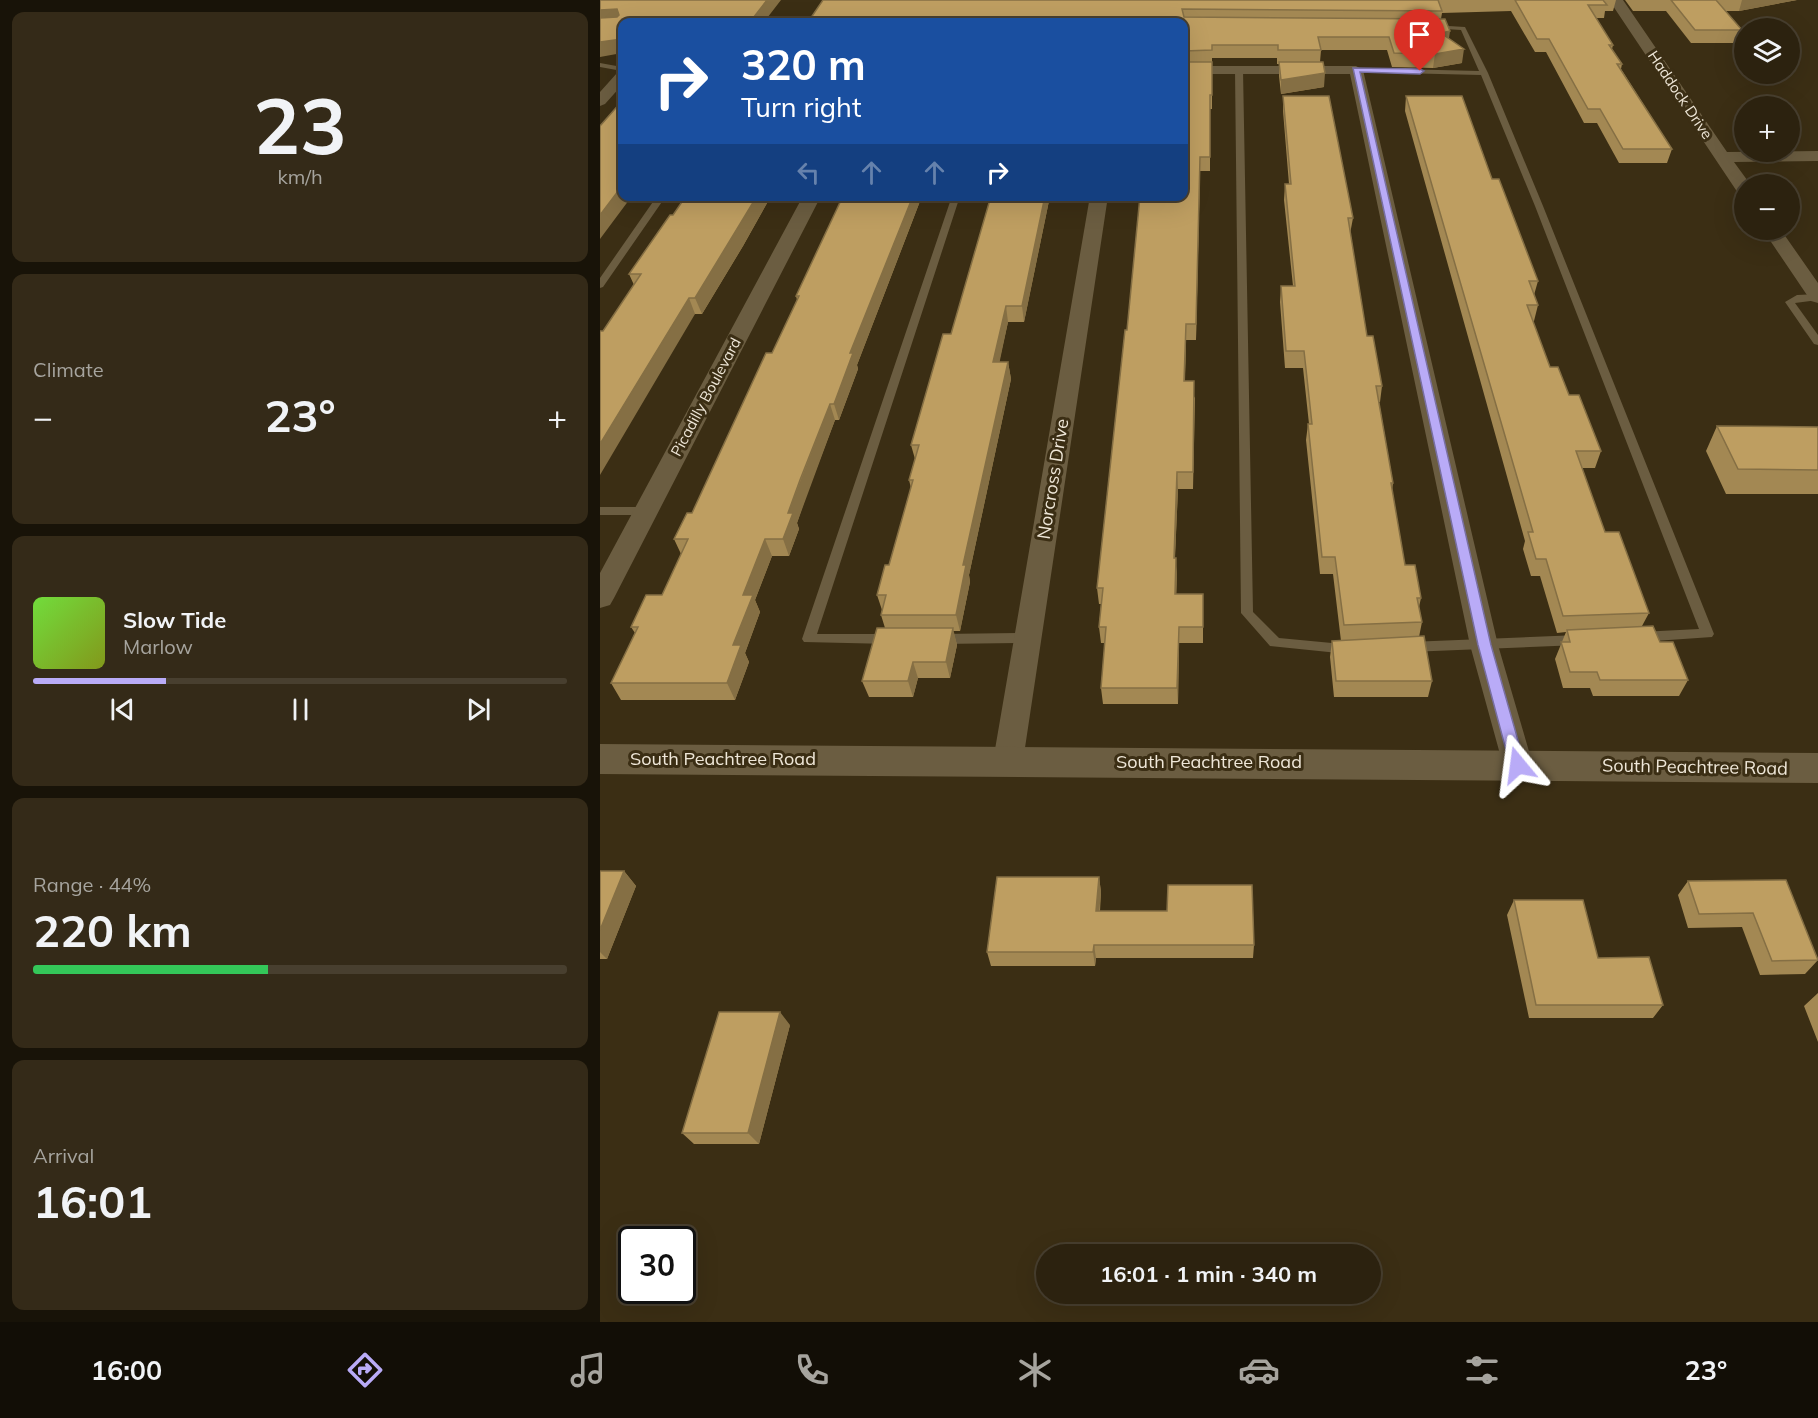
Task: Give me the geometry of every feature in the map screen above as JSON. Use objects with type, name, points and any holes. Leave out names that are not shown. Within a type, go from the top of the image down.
[{"type":"main road","name":"South Peachtree Road","points":[[600,759],[1818,768]]},
{"type":"street","name":"Haddock Drive","points":[[1616,0],[1734,174]]},
{"type":"street","points":[[1188,70],[1356,70],[1484,645],[1518,765]]},
{"type":"street","points":[[600,101],[618,81]]},
{"type":"street","points":[[1722,156],[1818,156]]},
{"type":"street","name":"Picadilly Boulevard","points":[[600,598],[809,201]]},
{"type":"street","name":"Norcross Drive","points":[[1008,761],[1097,201]]},
{"type":"street","points":[[1779,240],[1818,297]]},
{"type":"lane","points":[[1428,27],[1463,27],[1539,206],[1707,634],[1625,638]]},
{"type":"lane","points":[[600,65],[618,68]]},
{"type":"lane","points":[[1239,70],[1247,613],[1275,643],[1360,649]]},
{"type":"lane","points":[[1356,70],[1484,73]]},
{"type":"lane","points":[[600,285],[659,201]]},
{"type":"lane","points":[[901,639],[809,639],[954,201]]},
{"type":"lane","points":[[1818,297],[1797,298],[1790,302],[1818,342]]},
{"type":"lane","points":[[600,511],[646,511]]},
{"type":"lane","points":[[924,639],[1028,638]]},
{"type":"lane","points":[[1394,648],[1590,639]]},
{"type":"building","points":[[600,0],[767,0],[753,18],[618,18],[618,40],[600,42],[600,18],[619,15],[617,9],[600,10]]},
{"type":"building","points":[[823,0],[1438,0],[1442,11],[1182,9],[1184,17],[1445,19],[1450,31],[1441,33],[1464,49],[1435,54],[1394,53],[1389,37],[1318,37],[1321,50],[1278,50],[1278,45],[1212,45],[1212,50],[1188,51],[1188,18],[811,18]]},
{"type":"building","points":[[1515,0],[1603,0],[1607,5],[1588,5],[1622,64],[1617,64],[1672,149],[1623,149],[1600,109],[1588,109],[1549,39],[1537,39]]},
{"type":"building","points":[[1671,0],[1716,0],[1734,21],[1734,30],[1695,30]]},
{"type":"building","points":[[1188,62],[1212,62],[1210,157],[1200,157],[1196,324],[1186,324],[1184,381],[1194,381],[1193,472],[1177,472],[1174,558],[1176,558],[1175,594],[1203,594],[1203,627],[1179,627],[1177,688],[1101,688],[1106,627],[1099,627],[1103,588],[1097,588],[1125,330],[1127,330],[1140,201],[1188,201]]},
{"type":"building","points":[[1279,62],[1323,62],[1325,73],[1281,80]]},
{"type":"building","points":[[1283,96],[1329,96],[1353,218],[1348,218],[1367,336],[1373,336],[1382,386],[1376,386],[1405,565],[1415,565],[1421,598],[1417,598],[1422,622],[1344,625],[1335,557],[1322,557],[1308,424],[1312,424],[1304,351],[1286,351],[1281,286],[1295,286],[1285,184],[1291,184]]},
{"type":"building","points":[[1406,96],[1462,96],[1492,179],[1499,179],[1538,281],[1529,281],[1538,305],[1527,305],[1550,367],[1558,367],[1569,395],[1579,395],[1601,451],[1576,451],[1605,532],[1619,532],[1649,613],[1563,616],[1546,559],[1536,559],[1528,532],[1533,532]]},
{"type":"building","points":[[618,106],[618,191],[600,215],[600,126]]},
{"type":"building","points":[[683,201],[754,201],[695,298],[689,298],[600,444],[600,331],[603,331],[641,274],[629,274],[670,215],[673,215]]},
{"type":"building","points":[[841,201],[911,201],[850,353],[853,353],[834,404],[830,404],[800,480],[788,513],[793,513],[783,539],[765,539],[743,595],[753,595],[733,645],[741,645],[727,683],[611,683],[638,627],[631,627],[646,595],[662,595],[688,539],[674,539],[687,513],[692,513],[766,353],[772,353],[799,296],[796,296]]},
{"type":"building","points":[[990,201],[1044,201],[1022,306],[1006,306],[993,362],[1008,362],[963,565],[966,565],[956,615],[881,615],[886,595],[877,595],[885,565],[889,565],[913,480],[909,480],[919,445],[911,445],[943,334],[951,334]]},
{"type":"building","points":[[1717,426],[1818,427],[1818,470],[1738,469]]},
{"type":"building","points":[[1653,626],[1660,642],[1673,642],[1688,680],[1600,680],[1597,672],[1570,672],[1561,642],[1570,642],[1567,630]]},
{"type":"building","points":[[877,628],[953,628],[946,662],[913,662],[908,681],[862,681]]},
{"type":"building","points":[[1424,636],[1432,681],[1336,681],[1332,641]]},
{"type":"building","points":[[600,871],[624,871],[600,930]]},
{"type":"building","points":[[997,877],[1099,877],[1096,911],[1167,911],[1168,885],[1252,885],[1254,945],[1094,945],[1093,952],[987,952]]},
{"type":"building","points":[[1786,880],[1818,960],[1772,961],[1753,913],[1699,914],[1688,881]]},
{"type":"building","points":[[1514,900],[1583,900],[1598,958],[1649,957],[1663,1005],[1536,1005]]},
{"type":"building","points":[[719,1012],[780,1012],[748,1133],[682,1133]]},
{"type":"route","points":[[1420,71],[1356,70],[1484,645],[1518,765]]}]
